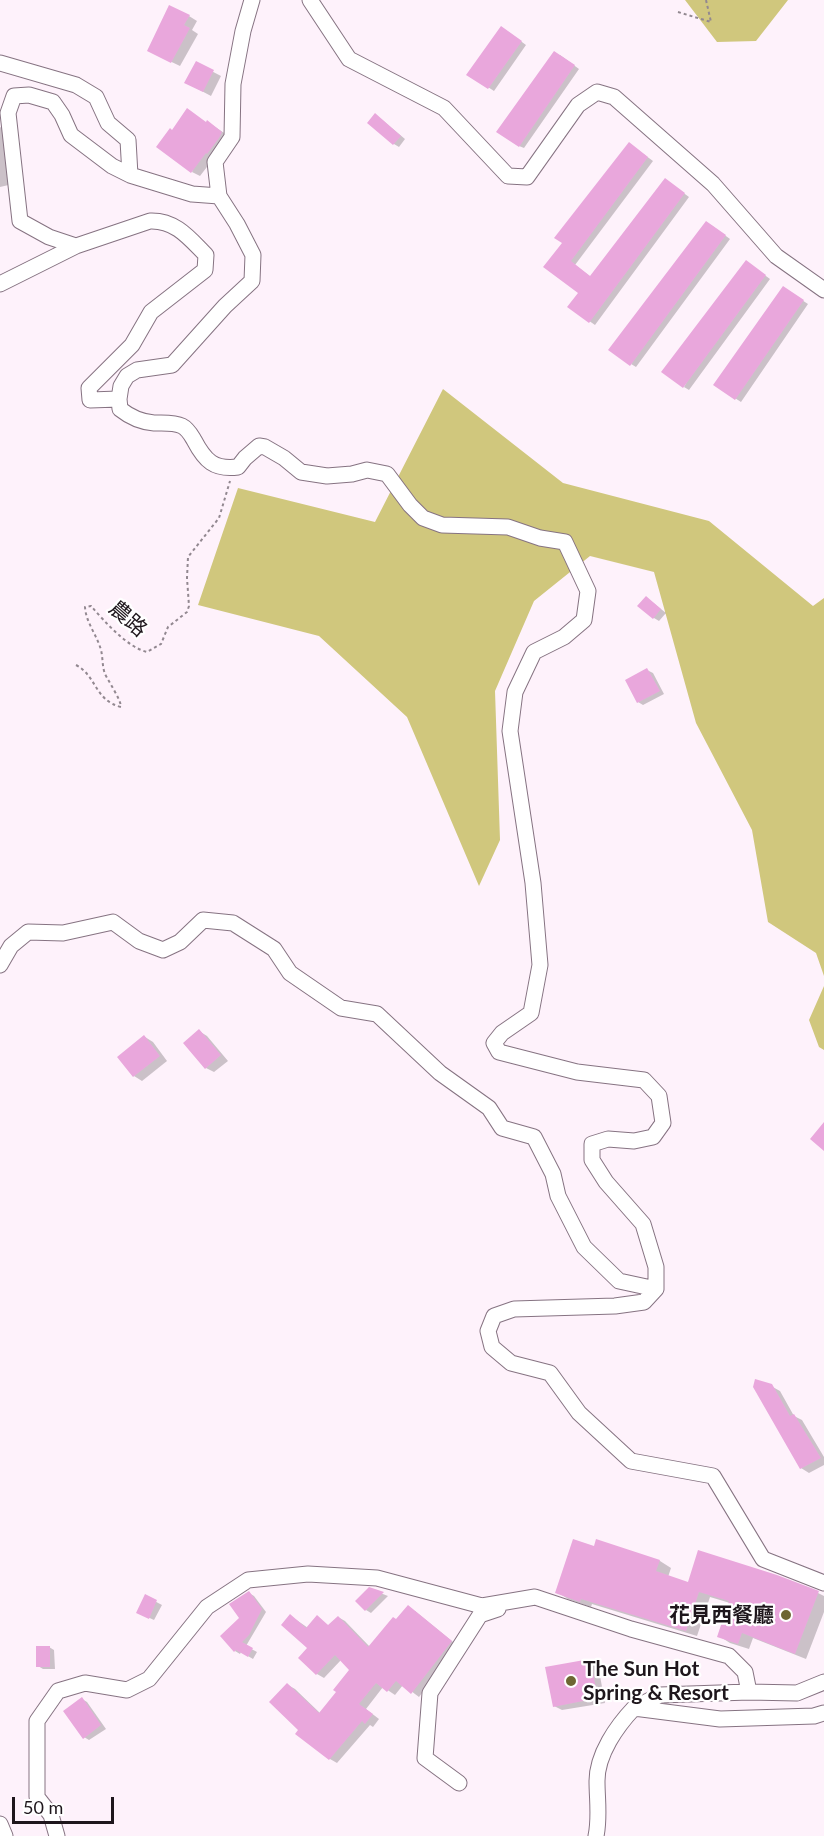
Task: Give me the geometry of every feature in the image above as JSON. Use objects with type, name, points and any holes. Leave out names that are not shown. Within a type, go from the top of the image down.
[{"type":"lane","points":[[252,0],[243,31],[233,84],[232,137],[215,162],[219,196],[237,224],[252,255],[252,282],[225,306],[172,365],[137,370],[127,376],[121,386],[120,409],[132,418],[151,423],[182,426],[190,432],[208,461],[218,467],[238,467],[259,446],[265,447],[284,458],[300,472],[327,476],[368,470],[387,474],[423,519],[442,525],[508,527],[540,538],[565,542],[588,591],[584,620],[564,637],[534,652],[514,692],[510,731],[533,883],[540,965],[531,1013],[502,1032],[494,1043],[499,1052],[577,1072],[644,1080],[659,1096],[663,1123],[653,1137],[634,1141],[608,1138],[592,1144],[592,1160],[606,1182],[644,1224],[656,1267],[656,1289],[644,1302],[615,1306],[514,1309],[494,1316],[488,1331],[492,1347],[511,1363],[550,1373],[579,1413],[631,1461],[713,1476],[764,1559],[824,1583]]},
{"type":"lane","points":[[310,0],[349,59],[444,108],[508,176],[527,177],[578,105],[597,92],[614,97],[713,184],[776,256],[824,290]]},
{"type":"lane","points":[[0,63],[76,84],[96,97],[108,123],[128,140],[130,175]]},
{"type":"lane","points":[[76,246],[49,237],[20,220],[8,113],[14,96],[29,95],[53,102],[71,135],[112,166],[130,175],[192,194],[219,196]]},
{"type":"lane","points":[[0,284],[76,246],[150,221],[161,220],[177,226],[206,255],[205,270],[151,312],[132,345],[89,388],[90,400],[119,399]]},
{"type":"lane","points":[[0,965],[11,946],[28,932],[63,933],[112,922],[139,941],[163,950],[180,942],[203,920],[233,923],[274,949],[290,973],[341,1008],[377,1014],[440,1073],[489,1108],[502,1128],[534,1137],[553,1174],[558,1196],[584,1247],[620,1281],[656,1289]]},
{"type":"lane","points":[[57,1836],[51,1815],[37,1797],[37,1721],[58,1691],[85,1683],[127,1690],[149,1679],[207,1607],[248,1580],[308,1574],[377,1578],[482,1606],[535,1597],[631,1629],[729,1656],[745,1672],[749,1692]]},
{"type":"lane","points":[[459,1783],[425,1758],[430,1693],[480,1616],[535,1597]]},
{"type":"lane","points":[[596,1836],[599,1821],[597,1777],[603,1754],[621,1721],[634,1708],[660,1695],[797,1693],[824,1682]]},
{"type":"lane","points":[[634,1708],[720,1719],[814,1716],[824,1713]]},
{"type":"lane","points":[[0,1824],[5,1836]]},
{"type":"path","points":[[678,12],[711,22],[706,0]]},
{"type":"path","name":"農路","points":[[76,665],[87,673],[96,690],[111,705],[121,707],[121,702],[110,686],[104,670],[101,650],[85,616],[85,606],[92,606],[137,650],[147,652],[161,644],[168,627],[187,612],[189,606],[188,557],[219,519],[231,476],[228,468]]},
{"type":"shaded area","points":[[685,0],[788,0],[756,41],[717,42]]},
{"type":"shaded area","points":[[443,389],[563,483],[709,521],[813,606],[824,598],[824,976],[816,953],[768,922],[752,830],[696,723],[654,572],[590,556],[534,601],[495,691],[500,840],[479,886],[407,717],[319,636],[198,605],[238,488],[375,522]]},
{"type":"shaded area","points":[[824,986],[824,1050],[819,1047],[809,1020]]},
{"type":"building","points":[[169,5],[190,15],[184,25],[190,28],[171,63],[147,51]]},
{"type":"building","points":[[501,26],[522,41],[488,89],[466,75]]},
{"type":"building","points":[[554,51],[575,65],[519,147],[496,132]]},
{"type":"building","points":[[196,61],[214,70],[203,92],[184,83]]},
{"type":"building","points":[[187,108],[222,132],[191,173],[156,147],[170,128],[172,130]]},
{"type":"building","points":[[375,113],[401,136],[393,145],[367,123]]},
{"type":"building","points":[[629,142],[648,157],[571,261],[590,276],[665,178],[685,193],[589,323],[567,307],[578,293],[543,267],[562,243],[554,238]]},
{"type":"building","points":[[706,221],[726,235],[630,366],[608,350]]},
{"type":"building","points":[[746,260],[766,275],[683,388],[661,372]]},
{"type":"building","points":[[783,286],[804,300],[735,400],[713,385]]},
{"type":"building","points":[[646,596],[661,609],[653,619],[637,606]]},
{"type":"building","points":[[647,668],[660,691],[637,703],[625,680]]},
{"type":"building","points":[[199,1029],[221,1055],[205,1069],[183,1043]]},
{"type":"building","points":[[144,1035],[160,1056],[133,1077],[117,1057]]},
{"type":"building","points":[[824,1122],[824,1151],[810,1139]]},
{"type":"building","points":[[755,1379],[772,1384],[790,1416],[794,1414],[821,1458],[800,1469],[753,1387]]},
{"type":"building","points":[[573,1539],[594,1546],[596,1539],[660,1560],[656,1571],[688,1582],[698,1550],[819,1591],[795,1654],[742,1633],[738,1644],[717,1637],[729,1601],[699,1592],[686,1631],[555,1593]]},
{"type":"building","points":[[369,1587],[384,1592],[365,1611],[355,1601]]},
{"type":"building","points":[[249,1591],[262,1609],[249,1635],[242,1642],[253,1648],[248,1657],[236,1650],[234,1652],[220,1636],[239,1618],[229,1604]]},
{"type":"building","points":[[145,1594],[157,1600],[149,1619],[136,1613]]},
{"type":"building","points":[[408,1605],[452,1641],[411,1694],[396,1681],[387,1692],[376,1683],[359,1704],[373,1714],[365,1724],[362,1721],[329,1760],[295,1734],[298,1730],[269,1702],[287,1683],[319,1713],[336,1692],[333,1690],[349,1670],[335,1655],[316,1675],[298,1658],[307,1648],[281,1625],[290,1614],[306,1628],[317,1615],[328,1625],[338,1616],[368,1647],[393,1617],[396,1619]]},
{"type":"building","points":[[36,1646],[50,1646],[50,1667],[36,1667]]},
{"type":"building","points":[[590,1659],[598,1698],[553,1707],[545,1667]]},
{"type":"building","points":[[82,1697],[101,1725],[83,1739],[63,1711]]},
{"type":"place","name":"花見西餐廳","points":[[786,1615]]},
{"type":"place","name":"The Sun Hot Spring & Resort","points":[[571,1681]]}]
